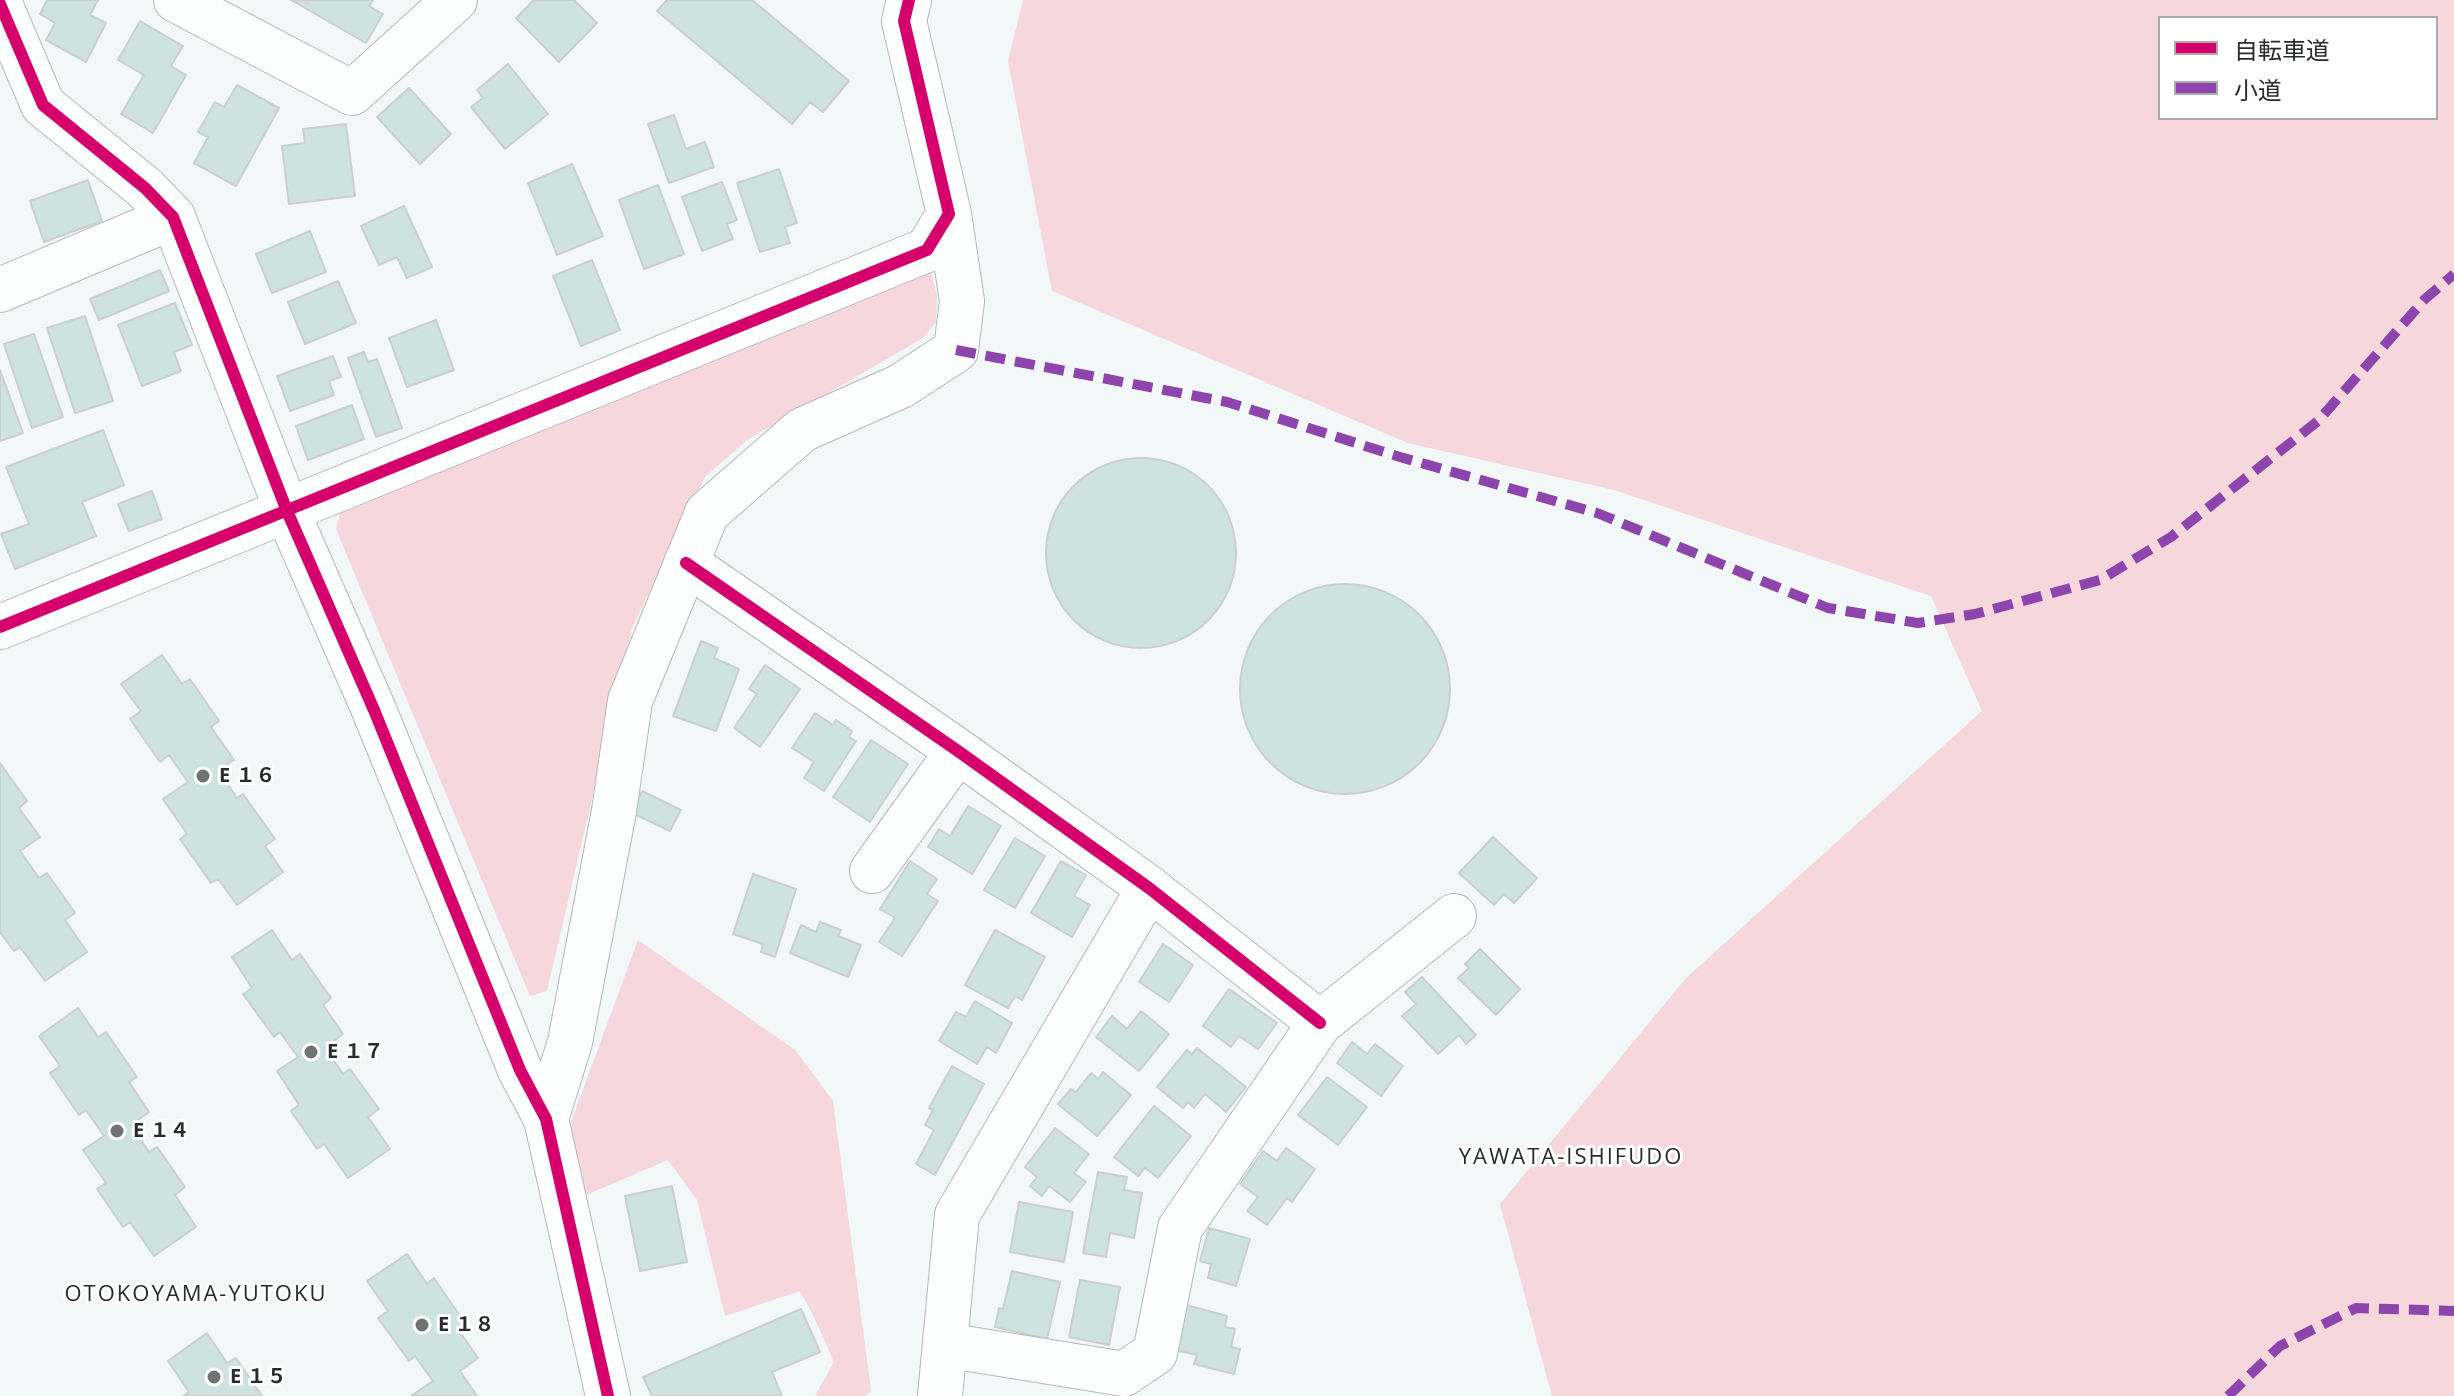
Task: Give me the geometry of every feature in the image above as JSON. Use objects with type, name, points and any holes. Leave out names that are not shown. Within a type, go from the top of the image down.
[{"type":"street","points":[[176,0],[352,93],[455,0]]},
{"type":"street","points":[[546,1119],[570,1042],[614,811],[630,701],[707,513],[802,430],[901,386],[956,350],[962,301],[949,214],[904,21],[909,0]]},
{"type":"street","points":[[0,4],[43,105],[145,188],[173,217],[287,511],[374,710],[520,1070],[546,1119],[608,1396]]},
{"type":"street","points":[[0,627],[927,250],[949,214]]},
{"type":"street","points":[[0,290],[173,217]]},
{"type":"street","points":[[686,563],[1149,888],[1320,1023]]},
{"type":"street","points":[[872,871],[958,751]]},
{"type":"street","points":[[940,1396],[957,1215],[1149,888]]},
{"type":"street","points":[[945,1345],[1124,1374],[1155,1353],[1180,1228],[1320,1023],[1454,916]]},
{"type":"shaded area","points":[[1023,0],[2454,0],[2454,1396],[1552,1396],[1500,1204],[1686,978],[1982,711],[1931,596],[1614,490],[1408,443],[1052,291],[1008,61]]},
{"type":"shaded area","points":[[931,271],[937,296],[936,322],[923,338],[747,440],[705,477],[632,628],[547,991],[530,996],[336,529],[342,506]]},
{"type":"shaded area","points":[[638,940],[795,1050],[833,1101],[871,1391],[866,1396],[815,1396],[834,1362],[800,1291],[725,1316],[697,1200],[668,1160],[579,1198],[570,1125]]},
{"type":"building","points":[[47,0],[98,0],[90,15],[106,23],[86,62],[46,40],[55,23],[40,14]]},
{"type":"building","points":[[291,0],[373,0],[369,6],[383,14],[366,43]]},
{"type":"building","points":[[534,0],[574,0],[597,23],[559,62],[516,18]]},
{"type":"building","points":[[667,0],[752,0],[849,81],[823,112],[810,102],[792,124],[657,11]]},
{"type":"building","points":[[140,21],[183,46],[171,66],[186,75],[153,133],[121,114],[144,75],[118,60]]},
{"type":"building","points":[[508,64],[548,114],[505,149],[471,107],[483,98],[477,90]]},
{"type":"building","points":[[237,85],[279,108],[236,186],[194,163],[208,137],[198,132],[215,102],[224,107]]},
{"type":"building","points":[[409,88],[451,134],[420,164],[377,117]]},
{"type":"building","points":[[674,115],[686,149],[705,142],[714,167],[669,183],[648,124]]},
{"type":"building","points":[[346,124],[355,196],[289,204],[282,146],[305,143],[303,129]]},
{"type":"building","points":[[572,164],[603,236],[557,255],[528,183]]},
{"type":"building","points":[[779,169],[797,223],[785,227],[790,243],[760,252],[737,183]]},
{"type":"building","points":[[88,180],[102,221],[44,242],[30,201]]},
{"type":"building","points":[[722,182],[737,220],[727,224],[733,239],[702,251],[682,197]]},
{"type":"building","points":[[658,185],[684,254],[644,269],[619,200]]},
{"type":"building","points":[[404,206],[432,267],[407,278],[397,257],[379,265],[361,226]]},
{"type":"building","points":[[310,231],[326,272],[272,293],[256,254]]},
{"type":"building","points":[[592,260],[620,330],[581,346],[553,276]]},
{"type":"building","points":[[160,270],[169,291],[99,320],[90,299]]},
{"type":"building","points":[[338,281],[356,323],[305,344],[288,302]]},
{"type":"building","points":[[175,303],[192,345],[174,352],[181,371],[142,386],[118,325]]},
{"type":"building","points":[[85,316],[113,401],[75,413],[47,328]]},
{"type":"building","points":[[436,320],[454,370],[407,387],[389,338]]},
{"type":"building","points":[[34,334],[63,417],[32,428],[4,344]]},
{"type":"building","points":[[364,352],[368,362],[377,359],[402,428],[376,437],[348,358]]},
{"type":"building","points":[[333,356],[341,377],[329,381],[334,395],[290,411],[277,376]]},
{"type":"building","points":[[0,370],[23,433],[0,441]]},
{"type":"building","points":[[352,405],[364,439],[308,460],[296,426]]},
{"type":"building","points":[[103,430],[124,485],[82,502],[96,536],[15,569],[1,534],[29,524],[6,467]]},
{"type":"building","points":[[1141,458],[1177,465],[1208,486],[1229,517],[1236,553],[1229,589],[1208,620],[1177,641],[1141,648],[1105,641],[1074,620],[1053,589],[1046,553],[1053,517],[1074,486],[1105,465]]},
{"type":"building","points":[[152,491],[162,519],[129,531],[118,504]]},
{"type":"building","points":[[1345,584],[1385,592],[1419,615],[1442,649],[1450,689],[1442,729],[1419,763],[1385,786],[1345,794],[1305,786],[1271,763],[1248,729],[1240,689],[1248,649],[1271,615],[1305,592]]},
{"type":"building","points":[[701,641],[718,648],[714,658],[739,669],[716,731],[673,716]]},
{"type":"building","name":"E １６","points":[[162,655],[182,684],[190,679],[219,721],[211,727],[234,760],[218,770],[237,798],[243,794],[275,839],[265,846],[283,872],[237,905],[218,879],[211,883],[180,839],[187,834],[163,799],[188,782],[169,755],[160,762],[130,719],[141,711],[121,684]]},
{"type":"building","points":[[765,665],[800,689],[760,747],[734,728],[757,694],[749,689]]},
{"type":"building","points":[[815,713],[833,725],[836,720],[852,731],[849,737],[856,741],[824,791],[804,778],[814,762],[792,748]]},
{"type":"building","points":[[871,740],[908,764],[870,822],[833,797]]},
{"type":"building","points":[[0,763],[27,801],[19,808],[40,837],[20,851],[39,878],[47,873],[75,913],[65,920],[87,952],[45,981],[20,947],[14,951],[0,932]]},
{"type":"building","points":[[642,791],[681,810],[670,831],[632,813]]},
{"type":"building","points":[[968,806],[1001,826],[972,874],[928,847],[939,829],[950,836]]},
{"type":"building","points":[[1493,837],[1537,878],[1514,903],[1504,894],[1494,905],[1459,873]]},
{"type":"building","points":[[1015,838],[1045,856],[1015,908],[984,890]]},
{"type":"building","points":[[910,861],[937,879],[927,894],[938,901],[902,956],[879,942],[895,918],[880,909]]},
{"type":"building","points":[[1061,861],[1086,875],[1074,896],[1090,905],[1072,937],[1031,913]]},
{"type":"building","points":[[753,874],[796,889],[775,957],[761,952],[763,944],[733,934]]},
{"type":"building","points":[[820,922],[841,930],[838,936],[861,945],[848,977],[790,953],[801,925],[816,932]]},
{"type":"building","name":"E １７","points":[[272,930],[292,960],[300,954],[331,998],[323,1005],[343,1034],[325,1048],[343,1074],[350,1069],[379,1109],[368,1117],[390,1149],[348,1178],[324,1144],[317,1149],[291,1111],[299,1105],[277,1071],[298,1057],[280,1032],[274,1037],[243,994],[252,988],[232,957]]},
{"type":"building","points":[[995,930],[1045,957],[1022,1000],[1015,996],[1008,1008],[965,985]]},
{"type":"building","points":[[1163,944],[1193,965],[1169,1002],[1139,982]]},
{"type":"building","points":[[1480,949],[1520,989],[1496,1015],[1458,978],[1469,968],[1465,964]]},
{"type":"building","points":[[1422,977],[1476,1035],[1466,1044],[1459,1035],[1438,1054],[1402,1016],[1416,1004],[1405,992]]},
{"type":"building","points":[[1229,989],[1277,1023],[1258,1049],[1239,1036],[1231,1047],[1203,1026]]},
{"type":"building","points":[[975,1001],[1012,1023],[996,1053],[987,1047],[977,1064],[939,1041],[956,1012],[966,1017]]},
{"type":"building","name":"E １４","points":[[78,1008],[98,1037],[106,1032],[137,1077],[129,1082],[149,1112],[131,1125],[149,1152],[157,1147],[185,1187],[175,1195],[196,1227],[154,1256],[130,1222],[123,1227],[97,1189],[106,1183],[83,1150],[104,1136],[86,1110],[79,1115],[50,1073],[60,1066],[39,1036]]},
{"type":"building","points":[[1141,1011],[1169,1034],[1139,1071],[1096,1037],[1112,1016],[1127,1029]]},
{"type":"building","points":[[1352,1042],[1367,1054],[1375,1044],[1403,1066],[1381,1096],[1337,1063]]},
{"type":"building","points":[[1197,1048],[1246,1087],[1226,1112],[1205,1094],[1194,1108],[1188,1102],[1183,1108],[1157,1087],[1187,1050],[1192,1054]]},
{"type":"building","points":[[952,1066],[984,1084],[935,1175],[916,1164],[934,1130],[925,1125],[933,1110],[929,1108]]},
{"type":"building","points":[[1103,1072],[1131,1095],[1097,1136],[1058,1104],[1071,1089],[1076,1092],[1091,1073],[1098,1079]]},
{"type":"building","points":[[1327,1077],[1367,1107],[1338,1145],[1298,1115]]},
{"type":"building","points":[[1154,1106],[1191,1136],[1158,1178],[1145,1168],[1138,1176],[1114,1157]]},
{"type":"building","points":[[1055,1128],[1089,1154],[1074,1173],[1086,1182],[1070,1202],[1049,1186],[1042,1196],[1030,1186],[1037,1177],[1025,1167]]},
{"type":"building","points":[[1286,1148],[1315,1169],[1292,1202],[1287,1198],[1267,1225],[1247,1211],[1258,1197],[1240,1184],[1263,1151],[1277,1161]]},
{"type":"building","points":[[1098,1172],[1127,1177],[1124,1190],[1142,1193],[1134,1238],[1110,1233],[1106,1257],[1083,1253]]},
{"type":"building","points":[[672,1186],[687,1262],[640,1271],[625,1196]]},
{"type":"building","points":[[1019,1202],[1073,1212],[1064,1262],[1010,1252]]},
{"type":"building","points":[[1209,1228],[1250,1239],[1236,1286],[1208,1278],[1211,1264],[1200,1261]]},
{"type":"building","name":"E １８","points":[[407,1254],[427,1284],[434,1278],[465,1323],[457,1328],[478,1358],[460,1371],[477,1396],[411,1396],[433,1381],[415,1356],[409,1361],[378,1318],[388,1311],[367,1281]]},
{"type":"building","points":[[1012,1271],[1060,1282],[1047,1339],[995,1327],[999,1308],[1003,1309]]},
{"type":"building","points":[[1080,1280],[1120,1287],[1109,1345],[1069,1337]]},
{"type":"building","points":[[1186,1305],[1227,1316],[1225,1327],[1235,1329],[1231,1347],[1240,1349],[1234,1374],[1194,1364],[1197,1355],[1175,1350]]},
{"type":"building","points":[[801,1309],[820,1352],[772,1372],[782,1396],[652,1396],[643,1377]]},
{"type":"building","name":"E １５","points":[[207,1333],[227,1363],[236,1358],[262,1396],[183,1396],[189,1392],[168,1361]]},
{"type":"marked path","points":[[956,350],[1227,402],[1400,457],[1597,513],[1828,608],[1918,623],[1975,614],[2100,580],[2171,537],[2318,421],[2425,299],[2454,274]]},
{"type":"marked path","points":[[2228,1396],[2280,1346],[2356,1308],[2454,1311]]},
{"type":"cycle path","points":[[0,627],[927,250],[949,214],[904,21],[909,0]]},
{"type":"cycle path","points":[[0,4],[43,105],[145,188],[173,217],[287,511],[374,710],[520,1070],[546,1119],[608,1396]]},
{"type":"cycle path","points":[[686,563],[1149,888],[1320,1023]]},
{"type":"place","name":"E １６","points":[[203,776]]},
{"type":"place","name":"E １７","points":[[311,1052]]},
{"type":"place","name":"E １４","points":[[117,1131]]},
{"type":"place","name":"E １８","points":[[422,1325]]},
{"type":"place","name":"E １５","points":[[214,1377]]},
{"type":"district","name":"YAWATA-ISHIFUDO","points":[[1571,1158]]},
{"type":"district","name":"OTOKOYAMA-YUTOKU","points":[[196,1295]]}]
